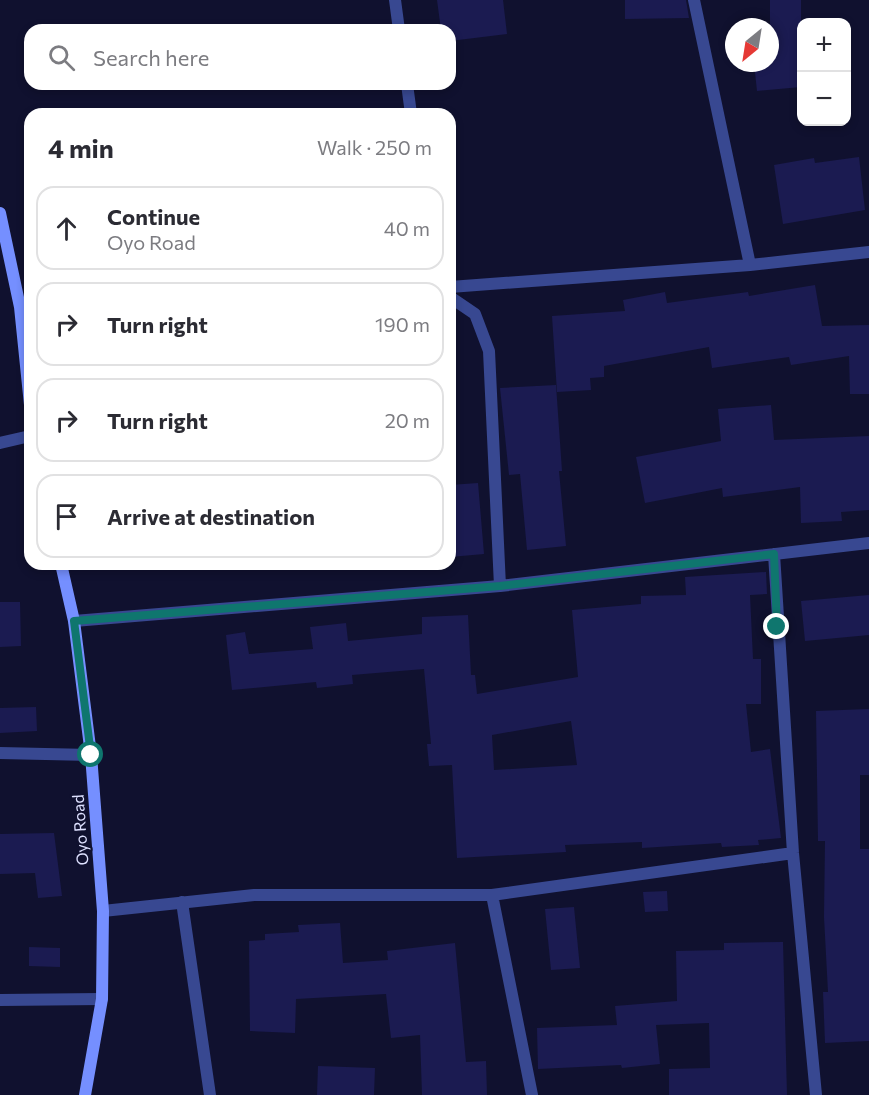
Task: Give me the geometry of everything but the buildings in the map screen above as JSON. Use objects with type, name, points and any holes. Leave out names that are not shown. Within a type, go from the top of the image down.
[{"type":"street","points":[[395,0],[398,24]]},
{"type":"street","points":[[694,0],[750,265]]},
{"type":"street","points":[[408,90],[410,108]]},
{"type":"street","points":[[0,213],[24,303]]},
{"type":"street","points":[[456,286],[750,265],[869,252]]},
{"type":"street","points":[[456,301],[475,314],[489,351],[500,586]]},
{"type":"street","points":[[0,443],[24,437]]},
{"type":"street","points":[[74,621],[500,586],[869,543]]},
{"type":"street","points":[[774,554],[793,853],[816,1095]]},
{"type":"street","name":"Oyo Road","points":[[62,570],[74,621],[91,755],[103,911],[102,999],[85,1095]]},
{"type":"street","points":[[0,753],[91,755]]},
{"type":"street","points":[[103,911],[254,895],[492,895],[793,853]]},
{"type":"street","points":[[492,895],[532,1095]]},
{"type":"street","points":[[182,903],[210,1095]]},
{"type":"street","points":[[0,1000],[102,999]]},
{"type":"route","points":[[91,755],[74,621],[500,586],[774,554],[777,627]]}]
